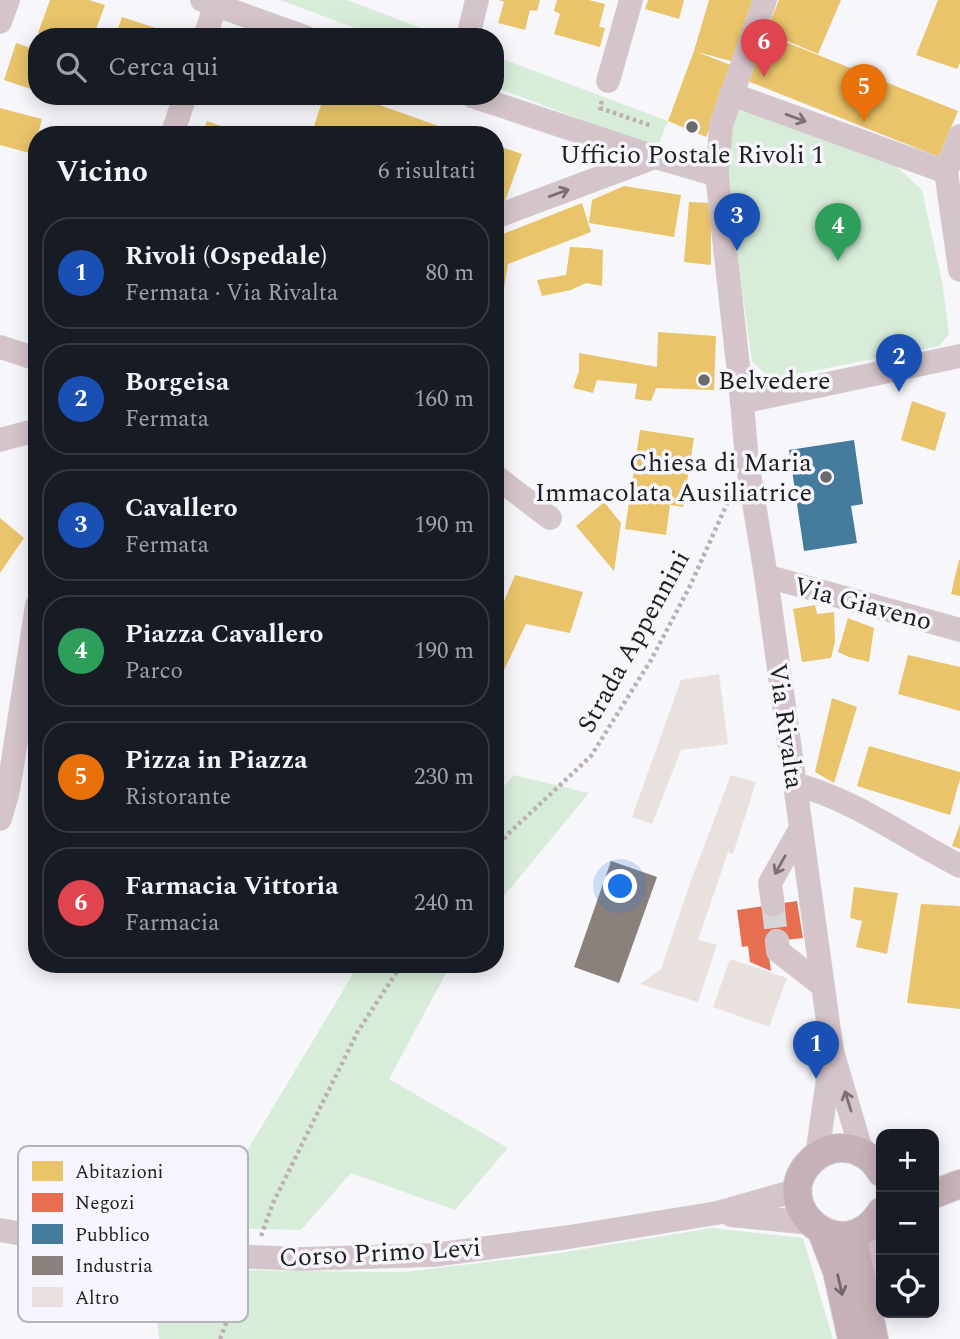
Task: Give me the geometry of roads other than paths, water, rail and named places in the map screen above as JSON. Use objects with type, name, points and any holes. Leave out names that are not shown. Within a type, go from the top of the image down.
[{"type":"main road","points":[[852,1339],[836,1271],[816,1227],[803,1213],[798,1191],[800,1177],[807,1165],[817,1155],[828,1150],[839,1147],[851,1149],[876,1165]]},
{"type":"main road","points":[[939,1179],[960,1183]]},
{"type":"main road","points":[[939,1192],[960,1183]]},
{"type":"main road","points":[[816,1227],[837,1236],[873,1220],[874,1339]]},
{"type":"street","points":[[0,22],[8,0]]},
{"type":"street","points":[[470,28],[477,0]]},
{"type":"street","points":[[608,81],[631,0]]},
{"type":"street","name":"Via Rivalta","points":[[765,0],[721,127],[717,175],[747,461],[766,576],[832,1051],[876,1165]]},
{"type":"street","points":[[207,28],[212,2],[281,28]]},
{"type":"street","points":[[732,94],[946,172]]},
{"type":"street","points":[[175,126],[182,105]]},
{"type":"street","points":[[499,105],[655,158],[717,175]]},
{"type":"street","points":[[960,136],[946,172],[960,270]]},
{"type":"street","points":[[504,214],[655,158]]},
{"type":"street","points":[[0,347],[28,356]]},
{"type":"street","points":[[742,402],[960,356]]},
{"type":"street","points":[[0,440],[28,432]]},
{"type":"street","points":[[504,483],[550,517]]},
{"type":"street","name":"Via Giaveno","points":[[766,576],[960,630]]},
{"type":"street","points":[[0,819],[28,682]]},
{"type":"street","points":[[795,783],[851,804],[960,866]]},
{"type":"street","points":[[773,905],[770,883],[801,828]]},
{"type":"street","points":[[777,941],[778,951],[823,986]]},
{"type":"street","name":"Via Rivalta","points":[[817,1155],[832,1051]]},
{"type":"street","name":"Corso Primo Levi","points":[[248,1261],[433,1255],[717,1213],[798,1191]]},
{"type":"street","name":"Corso Primo Levi","points":[[717,1213],[816,1227]]},
{"type":"street","points":[[873,1220],[870,1234],[876,1281]]},
{"type":"street","name":"Corso Primo Levi","points":[[0,1230],[18,1233]]},
{"type":"street","points":[[882,1318],[887,1339]]},
{"type":"tunnel","points":[[773,905],[777,941]]},
{"type":"place","name":"Farmacia Vittoria","points":[[764,77]]},
{"type":"place","name":"Pizza in Piazza","points":[[864,122]]},
{"type":"place","name":"Ufficio Postale Rivoli 1","points":[[692,127]]},
{"type":"place","name":"Cavallero","points":[[737,251]]},
{"type":"place","name":"Piazza Cavallero","points":[[838,261]]},
{"type":"place","name":"Belvedere","points":[[704,380]]},
{"type":"place","name":"Borgeisa","points":[[899,392]]},
{"type":"place","name":"Chiesa di Maria Immacolata Ausiliatrice","points":[[826,477]]},
{"type":"place","name":"Rivoli (Ospedale)","points":[[816,1079]]}]
